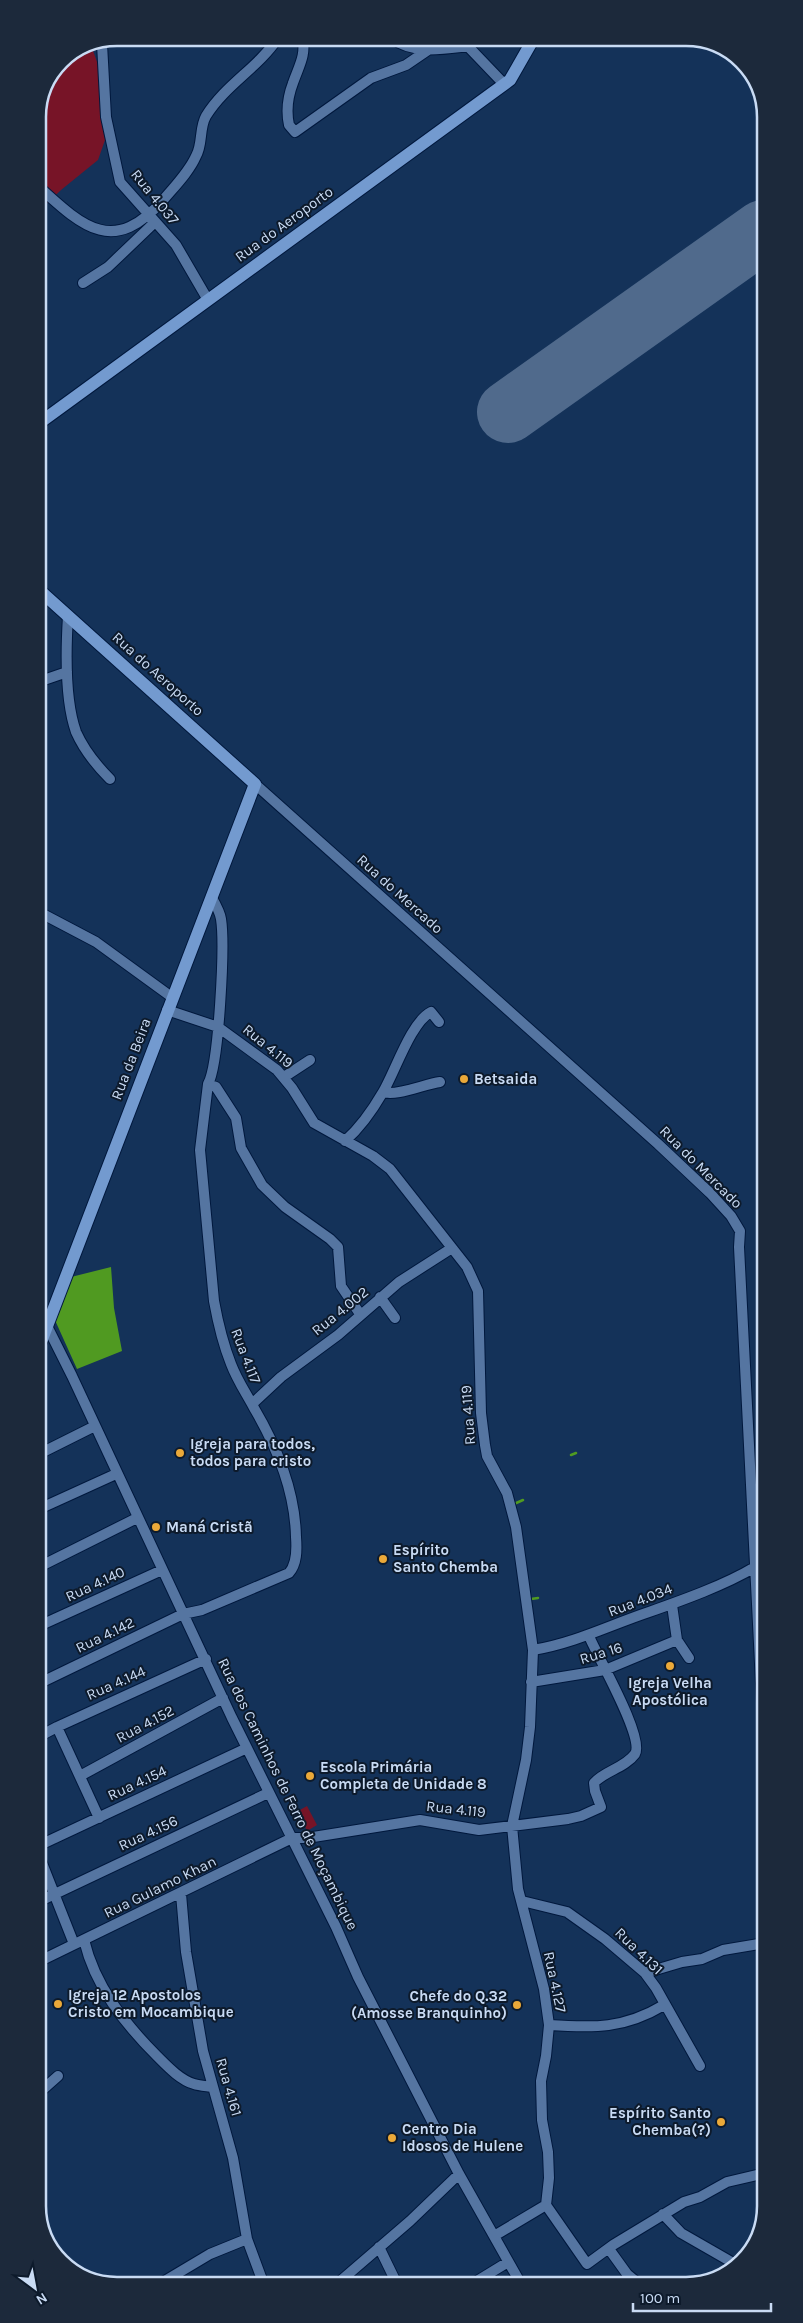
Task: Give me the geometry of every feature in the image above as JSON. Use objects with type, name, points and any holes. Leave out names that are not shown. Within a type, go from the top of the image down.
[{"type":"main road","name":"Rua do Aeroporto","points":[[46,418],[504,84],[515,73],[530,46]]},
{"type":"main road","name":"Rua do Aeroporto","points":[[46,596],[254,784]]},
{"type":"main road","name":"Rua da Beira","points":[[47,1326],[254,784]]},
{"type":"street","points":[[84,283],[108,267],[151,220],[197,156],[205,118],[213,106],[224,93],[259,62],[272,46]]},
{"type":"street","points":[[304,46],[301,63],[288,99],[289,125],[295,132],[371,78],[406,64],[428,50]]},
{"type":"street","points":[[408,46],[428,50],[469,46],[504,84]]},
{"type":"street","name":"Rua 4.037","points":[[102,48],[106,117],[117,173],[126,191],[176,245],[186,259],[208,300]]},
{"type":"street","points":[[46,193],[72,215],[88,225],[104,231],[125,230],[151,220]]},
{"type":"street","points":[[68,616],[65,648],[76,731],[96,765],[110,779]]},
{"type":"street","points":[[46,679],[67,672]]},
{"type":"street","name":"Rua do Mercado","points":[[254,784],[672,1157],[721,1204],[737,1226],[741,1235],[740,1247],[757,1602]]},
{"type":"street","name":"Rua 4.117","points":[[183,1614],[202,1610],[288,1573],[295,1562],[296,1524],[284,1468],[230,1364],[218,1326],[214,1301],[200,1150],[208,1084],[213,1069],[218,1027],[222,950],[221,919],[212,898]]},
{"type":"street","points":[[46,916],[111,951],[173,998]]},
{"type":"street","name":"Rua 4.119","points":[[168,1010],[218,1027],[260,1055],[284,1077],[314,1123],[373,1156],[390,1169],[472,1274],[478,1291],[481,1413],[485,1445],[487,1456],[507,1494],[516,1527],[533,1650],[526,1760],[512,1826],[479,1830],[420,1820],[307,1838],[292,1838]]},
{"type":"street","points":[[345,1141],[357,1131],[372,1111],[421,1019],[430,1012],[439,1022]]},
{"type":"street","points":[[284,1077],[310,1060]]},
{"type":"street","points":[[383,1092],[398,1092],[440,1082]]},
{"type":"street","points":[[208,1084],[216,1088],[236,1118],[242,1148],[262,1185],[285,1208],[330,1239],[338,1248],[341,1286],[360,1314]]},
{"type":"street","name":"Rua 4.002","points":[[252,1404],[281,1377],[338,1335],[399,1282],[452,1248]]},
{"type":"street","points":[[380,1297],[395,1318]]},
{"type":"street","name":"Rua dos Caminhos de Ferro de Moçambique","points":[[47,1326],[268,1793],[292,1838],[369,1999],[459,2174],[517,2277]]},
{"type":"street","points":[[46,1450],[95,1426]]},
{"type":"street","points":[[46,1506],[116,1474]]},
{"type":"street","points":[[46,1564],[137,1518]]},
{"type":"street","name":"Rua 4.034","points":[[533,1650],[568,1643],[672,1605],[755,1567]]},
{"type":"street","name":"Rua 4.140","points":[[46,1623],[162,1570]]},
{"type":"street","points":[[672,1605],[677,1640],[689,1658]]},
{"type":"street","name":"Rua 4.142","points":[[46,1680],[183,1614]]},
{"type":"street","points":[[512,1826],[568,1819],[581,1816],[601,1806],[594,1784],[627,1762],[634,1756],[637,1749],[636,1736],[589,1636]]},
{"type":"street","name":"Rua 16","points":[[531,1682],[605,1670],[677,1640]]},
{"type":"street","name":"Rua 4.144","points":[[46,1732],[206,1659]]},
{"type":"street","name":"Rua 4.152","points":[[80,1776],[224,1698]]},
{"type":"street","points":[[57,1726],[99,1818]]},
{"type":"street","name":"Rua 4.154","points":[[46,1842],[247,1748]]},
{"type":"street","name":"Rua 4.156","points":[[46,1898],[268,1793]]},
{"type":"street","name":"Rua 4.127","points":[[512,1826],[514,1861],[544,1989],[549,2025],[541,2081],[542,2120],[548,2152],[546,2204]]},
{"type":"street","name":"Rua Gulamo Khan","points":[[46,1959],[292,1838]]},
{"type":"street","points":[[46,1875],[74,1944]]},
{"type":"street","name":"Rua 4.161","points":[[181,1894],[190,1976],[203,2051],[234,2158],[247,2239],[260,2277]]},
{"type":"street","name":"Rua 4.131","points":[[522,1901],[567,1912],[605,1939],[645,1973],[656,1988],[700,2066]]},
{"type":"street","points":[[84,1940],[93,1968],[125,2023],[166,2065],[187,2081],[195,2085],[213,2087]]},
{"type":"street","points":[[645,1973],[682,1962],[702,1959],[723,1950],[757,1944]]},
{"type":"street","points":[[549,2025],[616,2026],[634,2020],[664,2005]]},
{"type":"street","points":[[46,2087],[58,2076]]},
{"type":"street","points":[[344,2277],[459,2174]]},
{"type":"street","points":[[494,2236],[546,2204],[585,2264],[589,2264],[609,2249],[684,2202],[700,2197],[727,2182],[757,2175]]},
{"type":"street","points":[[663,2214],[681,2233],[730,2261]]},
{"type":"street","points":[[171,2277],[210,2254],[247,2239]]},
{"type":"street","points":[[379,2247],[396,2277]]},
{"type":"street","points":[[609,2249],[631,2277]]},
{"type":"street","points":[[483,2277],[508,2262]]},
{"type":"shaded area","points":[[93,51],[104,81],[112,120],[98,160],[46,204],[46,117],[48,103],[58,78],[67,67],[78,58]]},
{"type":"shaded area","points":[[111,1267],[114,1308],[122,1351],[77,1369],[54,1318],[71,1277]]},
{"type":"shaded area","points":[[307,1806],[317,1825],[307,1831],[298,1811]]},
{"type":"waterway","points":[[571,1455],[576,1453]]},
{"type":"waterway","points":[[514,1504],[523,1500]]},
{"type":"waterway","points":[[531,1599],[538,1598]]},
{"type":"runway","points":[[508,412],[757,235]]},
{"type":"place","name":"Betsaida","points":[[464,1079]]},
{"type":"place","name":"Igreja para todos, todos para cristo","points":[[180,1453]]},
{"type":"place","name":"Maná Cristã","points":[[156,1527]]},
{"type":"place","name":"Espírito Santo Chemba","points":[[383,1559]]},
{"type":"place","name":"Igreja Velha Apostólica","points":[[670,1666]]},
{"type":"place","name":"Escola Primária Completa de Unidade 8","points":[[310,1776]]},
{"type":"place","name":"Igreja 12 Apostolos Cristo em Mocambique","points":[[58,2004]]},
{"type":"place","name":"Chefe do Q.32 (Amosse Branquinho)","points":[[517,2005]]},
{"type":"place","name":"Espírito Santo Chemba(?)","points":[[721,2122]]},
{"type":"place","name":"Centro Dia Idosos de Hulene","points":[[392,2138]]}]
